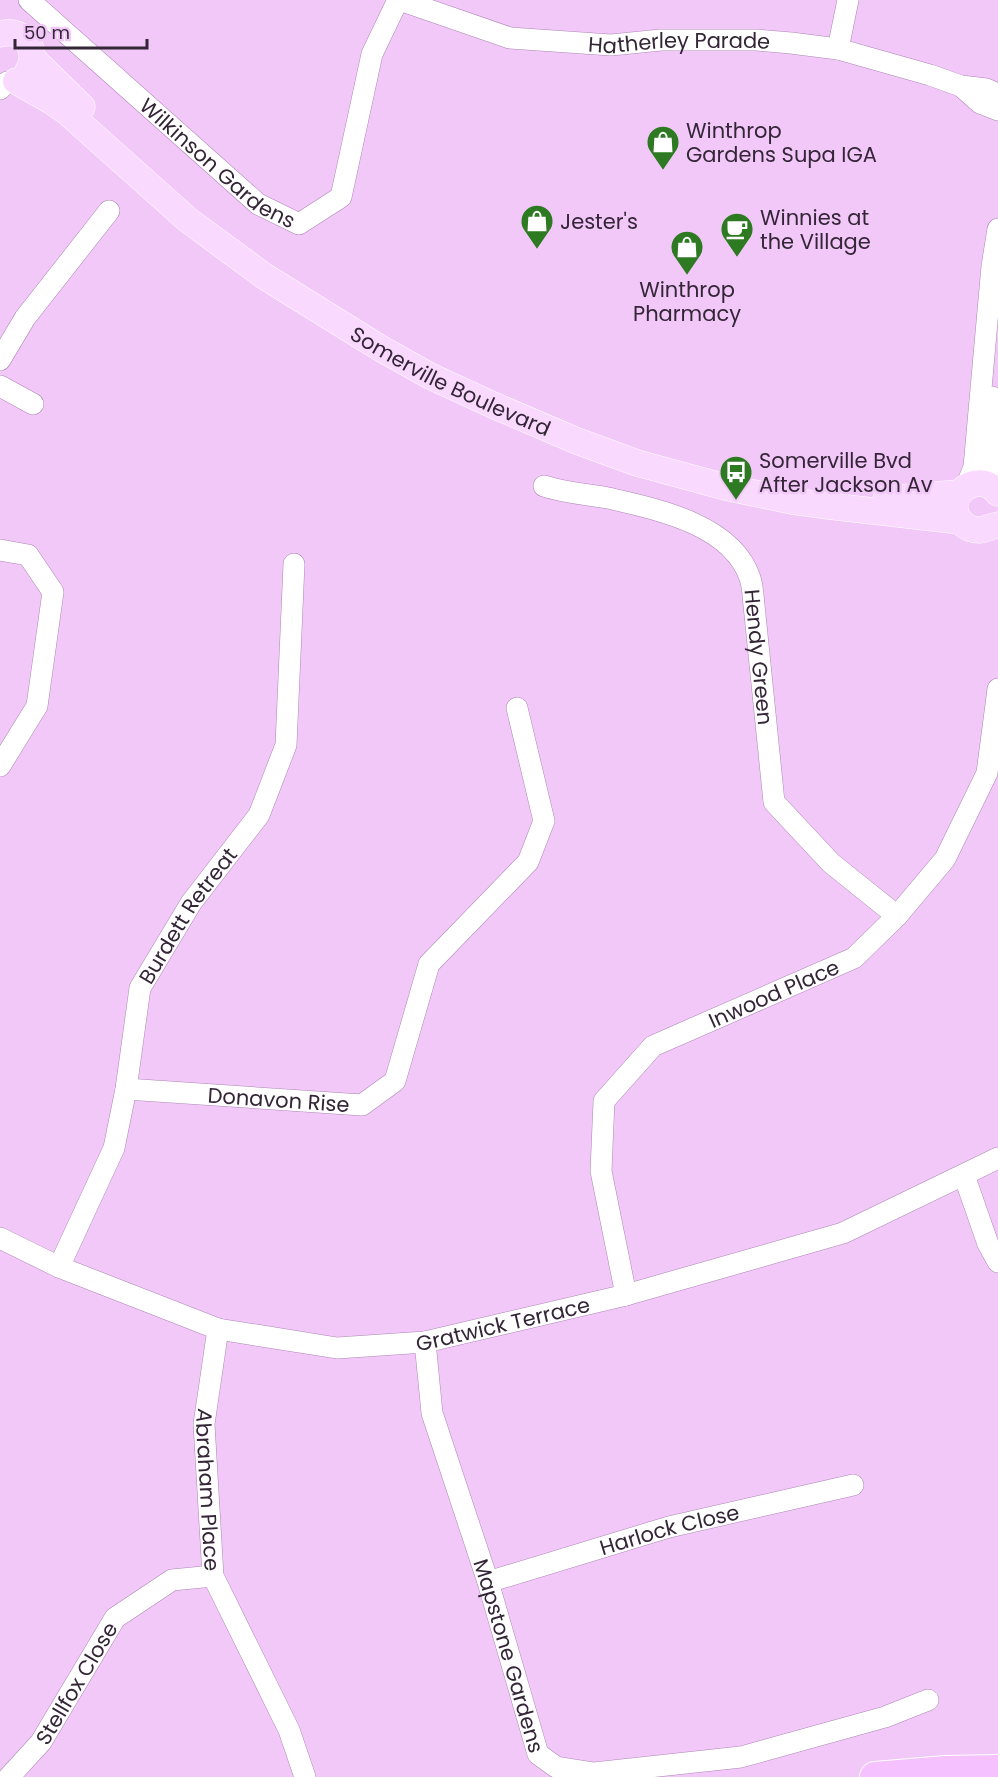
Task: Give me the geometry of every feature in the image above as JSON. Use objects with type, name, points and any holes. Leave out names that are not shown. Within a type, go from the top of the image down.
[{"type":"highway","points":[[875,1777],[946,1771],[998,1770]]},
{"type":"main road","name":"Somerville Boulevard","points":[[2,32],[19,35],[25,39],[30,45],[33,59],[83,109],[204,214],[259,257],[357,321],[435,365],[475,384],[604,437],[761,481],[881,500],[918,498],[963,490],[981,483],[997,491]]},
{"type":"main road","points":[[6,83],[28,72],[33,59]]},
{"type":"main road","name":"Somerville Boulevard","points":[[6,83],[51,101],[67,112],[188,220],[264,276],[380,348],[495,406],[600,450],[682,476],[801,502],[960,521],[965,526],[978,530],[996,524]]},
{"type":"main road","points":[[960,521],[955,507],[963,490]]},
{"type":"street","name":"Wilkinson Gardens","points":[[29,0],[258,204],[299,224],[341,197],[372,54],[399,0]]},
{"type":"street","name":"Hatherley Parade","points":[[399,0],[510,38],[611,45],[662,40],[757,40],[838,49],[961,86],[986,89],[998,94]]},
{"type":"street","points":[[838,49],[848,0]]},
{"type":"street","name":"Hatherley Parade","points":[[961,86],[980,103],[998,110]]},
{"type":"street","points":[[0,360],[26,318],[109,211]]},
{"type":"street","points":[[963,490],[974,467],[992,266],[998,229]]},
{"type":"street","points":[[997,491],[993,465],[992,387],[998,322]]},
{"type":"street","points":[[0,386],[33,404]]},
{"type":"street","name":"Hendy Green","points":[[544,486],[559,491],[606,498],[678,517],[708,530],[723,541],[740,559],[750,578],[754,605],[774,802],[831,863],[897,916]]},
{"type":"street","points":[[0,550],[28,555],[53,592],[36,706],[0,766]]},
{"type":"street","name":"Burdett Retreat","points":[[58,1267],[114,1148],[126,1089],[140,988],[191,903],[259,815],[286,745],[294,564]]},
{"type":"street","name":"Inwood Place","points":[[626,1295],[601,1171],[604,1101],[653,1046],[854,958],[897,916],[945,858],[987,773],[998,689]]},
{"type":"street","name":"Donavon Rise","points":[[126,1089],[362,1105],[395,1081],[429,964],[528,862],[544,821],[517,708]]},
{"type":"street","name":"Gratwick Terrace","points":[[0,1238],[58,1267],[218,1329],[337,1348],[425,1342],[626,1295],[843,1233],[998,1158]]},
{"type":"street","points":[[964,1175],[988,1244],[998,1262]]},
{"type":"street","name":"Abraham Place","points":[[218,1329],[204,1424],[213,1576],[289,1730],[305,1777]]},
{"type":"street","name":"Mapstone Gardens","points":[[425,1342],[432,1413],[488,1582],[538,1754],[556,1767],[594,1773],[741,1757],[885,1717],[928,1700]]},
{"type":"street","name":"Harlock Close","points":[[488,1582],[669,1527],[853,1485]]},
{"type":"street","name":"Stellfox Close","points":[[9,1777],[41,1742],[115,1618],[171,1580],[213,1576]]},
{"type":"place","name":"Winthrop Gardens Supa IGA","points":[[663,171]]},
{"type":"place","name":"Jester's","points":[[537,250]]},
{"type":"place","name":"Winnies at the Village","points":[[737,258]]},
{"type":"place","name":"Winthrop Pharmacy","points":[[687,276]]},
{"type":"place","name":"Somerville Bvd After Jackson Av","points":[[736,501]]}]
